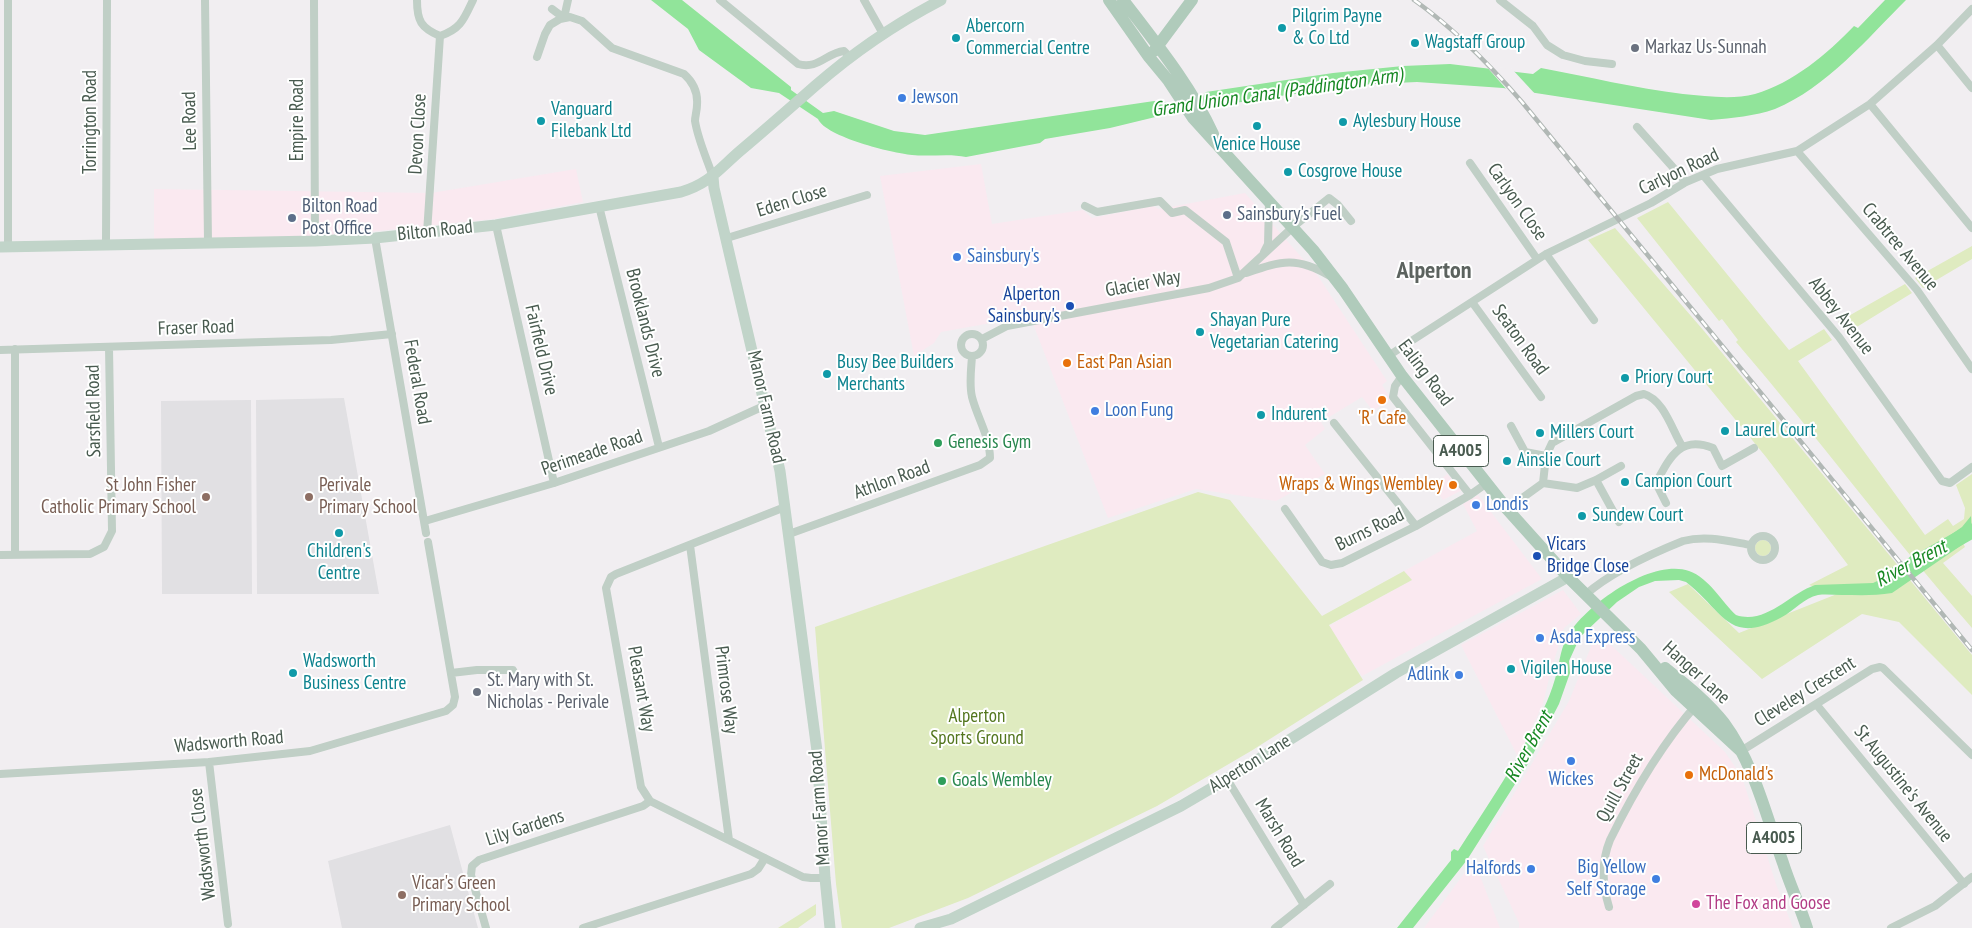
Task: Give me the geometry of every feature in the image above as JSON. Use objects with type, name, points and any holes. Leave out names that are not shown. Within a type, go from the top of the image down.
[{"type":"main road","name":"A4005","points":[[1109,0],[1149,57]]},
{"type":"main road","name":"A4005","points":[[1123,0],[1159,46]]},
{"type":"main road","points":[[1149,57],[1192,0]]},
{"type":"main road","points":[[1159,46],[1158,59],[1168,80]]},
{"type":"main road","name":"Ealing Road","points":[[1159,46],[1184,95],[1217,143],[1313,250],[1402,376],[1507,509],[1568,577],[1610,619]]},
{"type":"main road","name":"Ealing Road","points":[[1149,57],[1168,80],[1184,95]]},
{"type":"main road","name":"Hanger Lane","points":[[1610,619],[1697,703],[1723,722],[1741,751],[1763,802],[1788,878],[1807,927]]},
{"type":"street","points":[[4,247],[8,0]]},
{"type":"street","name":"Torrington Road","points":[[106,244],[107,0]]},
{"type":"street","name":"Lee Road","points":[[205,0],[208,242]]},
{"type":"street","name":"Empire Road","points":[[314,0],[314,241]]},
{"type":"street","points":[[417,0],[419,21],[427,31],[440,36],[451,32],[461,25],[473,0]]},
{"type":"street","points":[[564,18],[568,0]]},
{"type":"street","points":[[720,0],[798,64],[806,66],[815,64],[844,51],[850,57]]},
{"type":"street","points":[[864,0],[882,32]]},
{"type":"street","points":[[537,56],[550,25],[560,19],[570,18],[582,21],[612,48],[684,74],[691,81],[698,103],[695,119],[699,138],[713,177],[729,160],[787,112],[816,85],[882,32],[941,0]]},
{"type":"street","points":[[1500,0],[1534,26],[1547,45],[1563,55],[1585,61],[1612,64]]},
{"type":"street","points":[[552,8],[564,18]]},
{"type":"street","name":"Carlyon Road","points":[[1388,356],[1546,254],[1651,202],[1686,182],[1730,165],[1797,151],[1870,104],[1937,45],[1972,9]]},
{"type":"street","name":"Devon Close","points":[[427,233],[440,36]]},
{"type":"street","points":[[1937,45],[1972,88]]},
{"type":"street","points":[[540,46],[550,50]]},
{"type":"street","points":[[1870,104],[1972,228]]},
{"type":"street","points":[[1637,127],[1686,182]]},
{"type":"street","name":"Crabtree Avenue","points":[[1797,151],[1917,290],[1972,369]]},
{"type":"street","name":"Carlyon Close","points":[[1470,163],[1538,259]]},
{"type":"street","name":"Abbey Avenue","points":[[1703,175],[1839,337],[1942,480],[1950,483],[1972,467]]},
{"type":"street","name":"Bilton Road","points":[[4,247],[314,241],[427,233],[496,225],[681,192],[703,184],[713,177]]},
{"type":"street","name":"Manor Farm Road","points":[[713,177],[779,464],[817,751],[830,928]]},
{"type":"street","name":"Eden Close","points":[[727,238],[868,195]]},
{"type":"street","name":"Glacier Way","points":[[982,339],[1007,326],[1209,288],[1240,276],[1293,227],[1329,198],[1338,205],[1351,221]]},
{"type":"street","points":[[1085,206],[1097,212],[1160,201],[1172,213],[1185,210],[1226,242],[1240,276],[1280,263],[1300,262],[1317,268],[1336,280]]},
{"type":"street","points":[[1261,258],[1268,244],[1269,201]]},
{"type":"street","name":"Brooklands Drive","points":[[599,206],[659,447]]},
{"type":"street","name":"Fairfield Drive","points":[[496,225],[554,483]]},
{"type":"street","name":"Federal Road","points":[[375,238],[426,533]]},
{"type":"street","points":[[1546,254],[1594,320]]},
{"type":"street","name":"Seaton Road","points":[[1472,302],[1541,397]]},
{"type":"street","name":"Fraser Road","points":[[0,350],[331,340],[392,334]]},
{"type":"street","points":[[968,334],[976,334],[982,339],[984,345],[982,352],[972,357],[960,348],[962,340],[968,334]]},
{"type":"street","name":"Sarsfield Road","points":[[0,555],[90,554],[104,547],[112,531],[109,347]]},
{"type":"street","points":[[15,349],[15,555]]},
{"type":"street","name":"Athlon Road","points":[[789,534],[980,465],[990,458],[990,448],[972,397],[972,357]]},
{"type":"street","points":[[1402,376],[1395,386],[1393,397],[1470,496]]},
{"type":"street","points":[[1543,483],[1546,456],[1552,443],[1636,396],[1644,394],[1655,400],[1663,410],[1682,446]]},
{"type":"street","name":"Perimeade Road","points":[[425,521],[554,483],[709,431],[766,405]]},
{"type":"street","points":[[1334,423],[1416,526]]},
{"type":"street","points":[[1511,426],[1525,452],[1546,456]]},
{"type":"street","points":[[1666,503],[1656,483],[1666,464],[1682,446],[1692,443],[1704,444],[1713,448],[1722,466],[1754,448]]},
{"type":"street","points":[[1507,509],[1543,483],[1572,488],[1596,480],[1621,466]]},
{"type":"street","points":[[1596,480],[1619,522]]},
{"type":"street","name":"Burns Road","points":[[1285,509],[1322,562],[1331,565],[1342,563],[1416,526],[1470,496],[1487,483]]},
{"type":"street","name":"Pleasant Way","points":[[650,801],[641,787],[606,588],[611,577],[785,506]]},
{"type":"street","points":[[1590,599],[1595,586],[1683,541],[1712,538],[1751,545]]},
{"type":"street","points":[[428,542],[451,673],[500,668],[513,670],[516,678]]},
{"type":"street","name":"Primrose Way","points":[[690,545],[729,840]]},
{"type":"street","name":"Alperton Lane","points":[[920,928],[953,923],[1141,827],[1227,779],[1396,673],[1568,577]]},
{"type":"street","name":"Cleveley Crescent","points":[[1741,751],[1872,669],[1880,666],[1972,755]]},
{"type":"street","name":"Wadsworth Road","points":[[0,774],[210,762],[310,751],[446,711],[453,705],[455,697],[451,673]]},
{"type":"street","name":"Quill Street","points":[[1609,907],[1603,876],[1605,856],[1610,840],[1649,767],[1697,703]]},
{"type":"street","name":"St Augustine's Avenue","points":[[1816,704],[1964,884]]},
{"type":"street","name":"Wadsworth Close","points":[[210,762],[228,924]]},
{"type":"street","name":"Marsh Road","points":[[1227,779],[1304,905]]},
{"type":"street","points":[[650,801],[803,876],[825,878]]},
{"type":"street","name":"Lily Gardens","points":[[486,928],[470,875],[472,866],[479,860],[644,806],[650,801]]},
{"type":"street","points":[[583,928],[752,874],[758,869],[765,858]]},
{"type":"street","points":[[1891,928],[1935,906],[1972,877]]},
{"type":"street","points":[[1275,928],[1330,884]]},
{"type":"shaded area","points":[[981,164],[992,224],[1083,210],[1092,218],[1153,206],[1159,209],[1245,193],[1318,276],[1387,381],[1382,385],[1391,399],[1373,411],[1362,397],[1321,422],[1325,429],[1305,445],[1325,474],[1276,501],[1196,489],[1108,518],[1030,316],[941,332],[934,343],[914,356],[880,176]]},
{"type":"shaded area","points":[[576,169],[583,202],[493,219],[310,238],[154,241],[154,189],[431,193]]},
{"type":"shaded area","name":"Perivale Primary School","points":[[344,398],[379,594],[257,594],[256,400]]},
{"type":"shaded area","name":"St John Fisher Catholic Primary School","points":[[251,400],[252,594],[162,594],[161,401]]},
{"type":"shaded area","points":[[1447,474],[1462,490],[1443,500],[1433,486]]},
{"type":"shaded area","points":[[1478,495],[1542,579],[1362,676],[1329,626],[1412,580],[1404,571],[1477,531],[1463,504]]},
{"type":"shaded area","points":[[1563,590],[1581,614],[1564,628],[1543,704],[1518,757],[1461,645]]},
{"type":"shaded area","points":[[1597,632],[1725,752],[1742,777],[1776,884],[1793,928],[1519,928],[1519,923],[1483,846],[1569,701]]},
{"type":"shaded area","name":"Vicar's Green Primary School","points":[[450,825],[478,928],[342,928],[328,861]]},
{"type":"shaded area","points":[[1474,860],[1500,928],[1424,928]]},
{"type":"green space","points":[[1668,202],[1789,350],[1824,329],[1832,340],[1798,361],[1925,535],[1948,519],[1953,526],[1964,519],[1965,508],[1956,485],[1972,474],[1972,529],[1961,539],[1965,547],[1943,563],[1972,596],[1972,628],[1736,342],[1738,340],[1722,319],[1719,321],[1637,218]]},
{"type":"green space","points":[[1615,228],[1704,331],[1972,655],[1972,695],[1899,622],[1862,614],[1762,679],[1669,592],[1688,584],[1739,633],[1837,594],[1809,585],[1848,565],[1766,457],[1588,240]]},
{"type":"green space","points":[[1972,246],[1972,259],[1923,288],[1915,278]]},
{"type":"green space","points":[[1905,284],[1912,293],[1847,333],[1838,322]]},
{"type":"green space","name":"Alperton Sports Ground","points":[[1198,492],[1230,500],[1322,616],[1404,571],[1412,580],[1329,625],[1363,680],[1251,751],[1157,806],[968,898],[889,928],[842,928],[836,884],[815,627]]},
{"type":"green space","points":[[1763,540],[1771,548],[1763,556],[1755,548]]},
{"type":"green space","points":[[816,904],[816,915],[798,928],[778,928]]},
{"type":"water","name":"Grand Union Canal (Paddington Arm)","points":[[651,0],[682,0],[791,87],[791,90],[823,113],[834,111],[894,131],[925,135],[1154,101],[1169,103],[1203,96],[1206,92],[1333,73],[1403,66],[1450,64],[1533,74],[1541,68],[1630,86],[1683,94],[1719,97],[1746,96],[1769,89],[1796,75],[1821,57],[1854,26],[1858,28],[1885,0],[1906,0],[1845,61],[1812,88],[1794,100],[1775,109],[1751,115],[1711,120],[1503,88],[1417,82],[1372,84],[1176,112],[1110,128],[1045,139],[1040,143],[966,157],[903,154],[860,143],[833,132],[818,119],[779,93],[751,88],[699,50],[688,29]]},
{"type":"water","points":[[1971,516],[1972,538],[1892,593],[1879,595],[1818,595],[1808,599],[1782,617],[1764,625],[1749,628],[1738,626],[1728,621],[1686,582],[1679,580],[1655,581],[1639,587],[1617,602],[1580,637],[1569,661],[1570,673],[1559,704],[1529,762],[1467,860],[1413,928],[1397,928],[1451,860],[1451,852],[1454,849],[1458,851],[1503,781],[1547,702],[1566,639],[1587,613],[1602,600],[1638,578],[1656,571],[1674,569],[1689,571],[1703,579],[1736,615],[1757,616],[1815,585],[1873,583],[1888,576],[1912,555],[1933,547],[1962,527]],"holes":[[[1923,555],[1926,555],[1893,582],[1882,584]]]},
{"type":"pier","points":[[1486,66],[1512,69],[1537,96],[1508,91]]},
{"type":"waterway","name":"River Brent","points":[[1889,578],[1972,531]]},
{"type":"railway","points":[[1414,0],[1444,23],[1471,48],[1522,102],[1972,650]]},
{"type":"place","name":"Pilgrim Payne & Co Ltd","points":[[1282,28]]},
{"type":"place","name":"Abercorn Commercial Centre","points":[[956,38]]},
{"type":"place","name":"Wagstaff Group","points":[[1415,43]]},
{"type":"place","name":"Markaz Us-Sunnah","points":[[1635,48]]},
{"type":"place","name":"Jewson","points":[[902,98]]},
{"type":"place","name":"Vanguard Filebank Ltd","points":[[541,121]]},
{"type":"place","name":"Aylesbury House","points":[[1343,122]]},
{"type":"place","name":"Venice House","points":[[1257,126]]},
{"type":"place","name":"Cosgrove House","points":[[1288,172]]},
{"type":"place","name":"Sainsbury's Fuel","points":[[1227,215]]},
{"type":"place","name":"Bilton Road Post Office","points":[[292,218]]},
{"type":"place","name":"Sainsbury's","points":[[957,257]]},
{"type":"place","name":"Alperton Sainsbury's","points":[[1070,306]]},
{"type":"place","name":"Shayan Pure Vegetarian Catering","points":[[1200,332]]},
{"type":"place","name":"East Pan Asian","points":[[1067,363]]},
{"type":"place","name":"Busy Bee Builders Merchants","points":[[827,374]]},
{"type":"place","name":"Priory Court","points":[[1625,378]]},
{"type":"place","name":"'R' Cafe","points":[[1382,400]]},
{"type":"place","name":"Loon Fung","points":[[1095,411]]},
{"type":"place","name":"Indurent","points":[[1261,415]]},
{"type":"place","name":"Laurel Court","points":[[1725,431]]},
{"type":"place","name":"Millers Court","points":[[1540,433]]},
{"type":"place","name":"Genesis Gym","points":[[938,443]]},
{"type":"place","name":"Ainslie Court","points":[[1507,461]]},
{"type":"place","name":"Campion Court","points":[[1625,482]]},
{"type":"place","name":"Wraps & Wings Wembley","points":[[1453,485]]},
{"type":"place","name":"St John Fisher Catholic Primary School","points":[[206,497]]},
{"type":"place","name":"Perivale Primary School","points":[[309,497]]},
{"type":"place","name":"Londis","points":[[1476,505]]},
{"type":"place","name":"Sundew Court","points":[[1582,516]]},
{"type":"place","name":"Children's Centre","points":[[339,533]]},
{"type":"place","name":"Vicars Bridge Close","points":[[1537,556]]},
{"type":"place","name":"Asda Express","points":[[1540,638]]},
{"type":"place","name":"Vigilen House","points":[[1511,669]]},
{"type":"place","name":"Wadsworth Business Centre","points":[[293,673]]},
{"type":"place","name":"Adlink","points":[[1459,675]]},
{"type":"place","name":"St. Mary with St. Nicholas - Perivale","points":[[477,692]]},
{"type":"place","name":"Wickes","points":[[1571,761]]},
{"type":"place","name":"McDonald's","points":[[1689,775]]},
{"type":"place","name":"Goals Wembley","points":[[942,781]]},
{"type":"place","name":"Halfords","points":[[1531,869]]},
{"type":"place","name":"Big Yellow Self Storage","points":[[1656,879]]},
{"type":"place","name":"Vicar's Green Primary School","points":[[402,895]]},
{"type":"place","name":"The Fox and Goose","points":[[1696,904]]},
{"type":"district","name":"Alperton","points":[[1434,271]]}]
